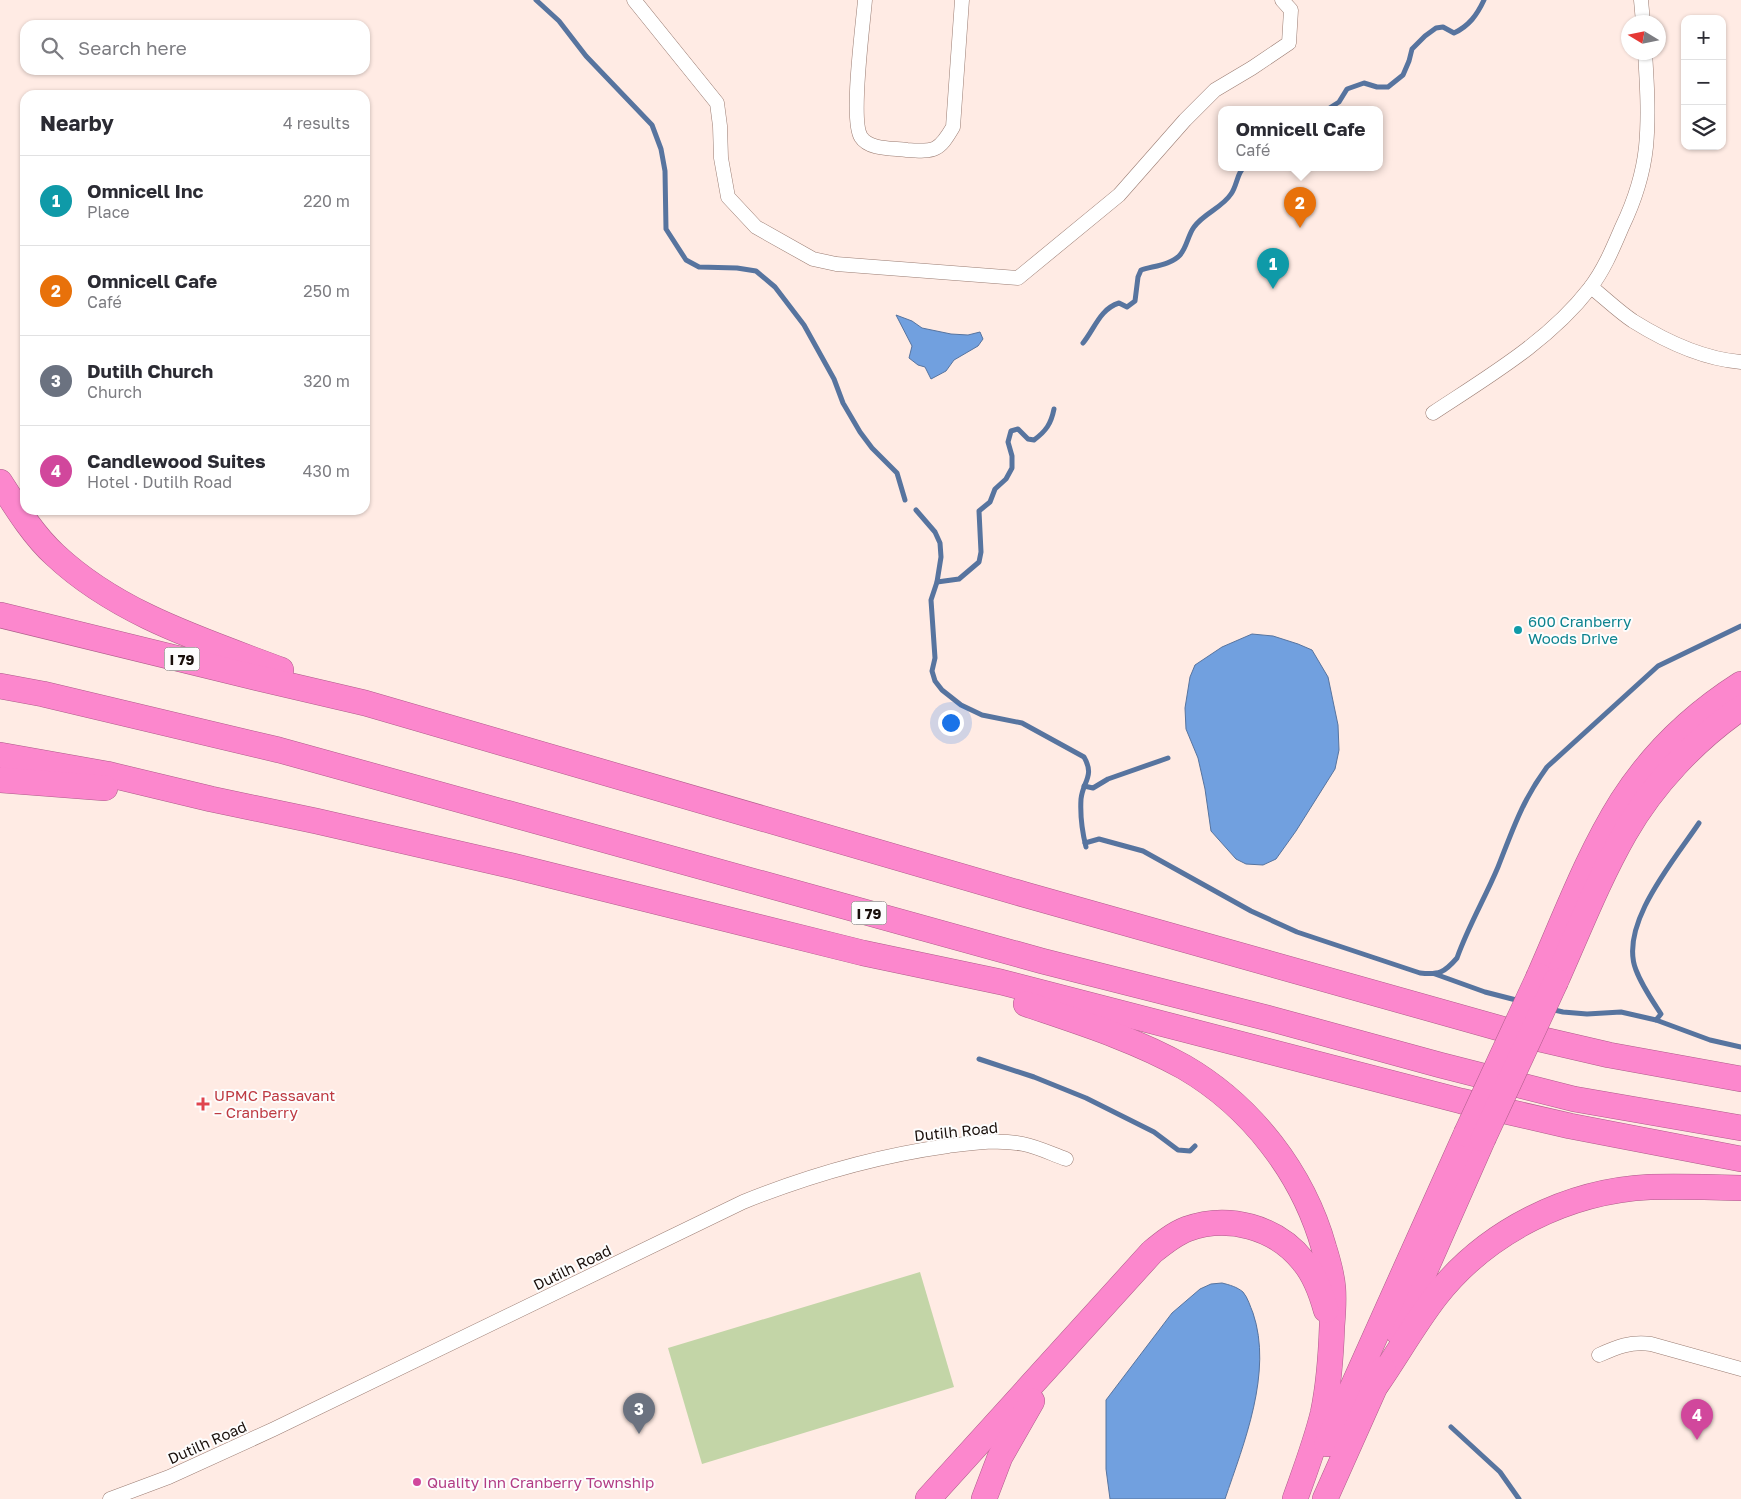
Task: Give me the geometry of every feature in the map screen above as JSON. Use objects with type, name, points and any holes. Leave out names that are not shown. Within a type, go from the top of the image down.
[{"type":"highway","points":[[0,482],[20,513]]},
{"type":"highway","points":[[21,515],[54,554],[91,585],[129,608],[174,629],[365,703]]},
{"type":"highway","name":"I 79","points":[[0,615],[365,703],[1455,1017],[1609,1055],[1741,1079]]},
{"type":"highway","points":[[1296,1499],[1324,1451],[1475,1137],[1547,978],[1597,846],[1622,801],[1643,771],[1667,744],[1690,722],[1741,684]]},
{"type":"highway","name":"I 79","points":[[0,686],[43,694],[279,750],[1042,961],[1275,1020],[1459,1070],[1574,1099],[1741,1128]]},
{"type":"highway","points":[[1547,978],[1626,832],[1643,805],[1664,778],[1704,736],[1741,708]]},
{"type":"highway","points":[[0,755],[108,774],[513,866],[863,954],[1002,982],[1461,1101],[1646,1142],[1741,1159]]},
{"type":"highway","points":[[0,780],[212,799]]},
{"type":"highway","points":[[863,954],[1099,1029],[1151,1050],[1184,1067],[1227,1098],[1254,1123],[1273,1146],[1290,1171],[1316,1223],[1334,1289],[1329,1374],[1323,1412],[1296,1499]]},
{"type":"highway","points":[[1325,1499],[1377,1384],[1475,1137]]},
{"type":"highway","points":[[1377,1384],[1436,1296],[1459,1270],[1487,1246],[1542,1213],[1600,1194],[1624,1190],[1649,1187],[1741,1188]]},
{"type":"highway","points":[[928,1499],[1152,1252],[1163,1243],[1188,1229],[1217,1223],[1246,1226],[1274,1236],[1296,1252],[1317,1284],[1332,1339]]},
{"type":"highway","points":[[984,1499],[997,1465],[1016,1428],[1035,1396],[1078,1333]]},
{"type":"street","points":[[634,0],[717,103],[721,158],[728,197],[756,227],[813,260],[836,264],[1018,278],[1119,195],[1185,120],[1215,90],[1289,43],[1291,10],[1282,0]]},
{"type":"street","points":[[865,0],[856,101],[856,121],[861,137],[872,146],[919,151],[936,150],[945,141],[953,127],[962,0]]},
{"type":"street","points":[[1641,0],[1642,15]]},
{"type":"street","points":[[1434,413],[1517,356],[1553,327],[1591,287],[1602,270],[1628,215],[1642,171],[1646,147],[1648,108],[1645,60]]},
{"type":"street","points":[[1591,287],[1632,320],[1656,334],[1707,355],[1741,362]]},
{"type":"street","name":"Dutilh Road","points":[[110,1499],[134,1495],[743,1202],[807,1178],[878,1158],[934,1148],[985,1143],[1008,1142],[1023,1144],[1066,1160]]},
{"type":"street","points":[[1599,1355],[1623,1345],[1640,1342],[1741,1369]]},
{"type":"green space","points":[[920,1272],[954,1387],[702,1464],[668,1348]]},
{"type":"water","points":[[896,315],[912,321],[922,328],[951,334],[968,335],[980,332],[983,339],[978,346],[954,360],[946,371],[931,379],[925,367],[918,365],[909,358],[912,346]]},
{"type":"water","points":[[1252,634],[1273,636],[1312,650],[1328,677],[1338,725],[1339,750],[1335,769],[1276,859],[1263,865],[1246,864],[1236,859],[1211,831],[1198,758],[1186,729],[1185,708],[1190,677],[1195,665],[1222,647]]},
{"type":"water","points":[[1222,1283],[1241,1290],[1248,1299],[1258,1336],[1260,1359],[1254,1407],[1225,1499],[1110,1499],[1106,1469],[1106,1400],[1172,1313],[1200,1289],[1211,1284]]},
{"type":"waterway","points":[[536,0],[559,21],[586,56],[652,125],[661,149],[665,171],[666,229],[686,260],[699,267],[737,268],[756,271],[775,287],[804,325],[834,379],[843,403],[860,432],[872,448],[897,473],[905,500]]},
{"type":"waterway","points":[[1333,106],[1339,102],[1347,89],[1364,83],[1377,87],[1388,87],[1403,75],[1412,49],[1425,36],[1436,28],[1443,27],[1454,33],[1464,27],[1472,20],[1484,0]]},
{"type":"waterway","points":[[1083,343],[1102,314],[1119,303],[1127,307],[1135,301],[1138,277],[1141,270],[1167,263],[1180,255],[1198,222],[1223,203],[1231,194],[1241,171]]},
{"type":"waterway","points":[[937,582],[959,579],[979,562],[981,552],[979,511],[990,502],[995,489],[1006,479],[1012,468],[1012,456],[1008,442],[1011,431],[1018,429],[1028,439],[1034,440],[1047,427],[1054,409]]},
{"type":"waterway","points":[[916,510],[935,532],[940,543],[941,557],[937,582],[931,600],[935,658],[932,671],[935,681],[942,690],[961,705],[982,715],[1022,723],[1084,757],[1088,774],[1082,793],[1081,811],[1086,847]]},
{"type":"waterway","points":[[1085,843],[1099,839],[1143,851],[1251,911],[1297,932],[1420,973],[1432,974],[1441,972],[1457,958],[1519,816],[1547,767],[1658,666],[1741,626]]},
{"type":"waterway","points":[[1084,786],[1093,788],[1108,779],[1168,758]]},
{"type":"waterway","points":[[1550,1009],[1587,1014],[1621,1012],[1656,1020],[1661,1014],[1636,970],[1633,952],[1635,933],[1652,893],[1699,823]]},
{"type":"waterway","points":[[1435,974],[1485,992],[1520,1001]]},
{"type":"waterway","points":[[1656,1020],[1710,1040],[1741,1047]]},
{"type":"waterway","points":[[979,1059],[1034,1077],[1086,1098],[1154,1132],[1178,1150],[1190,1151],[1195,1146]]},
{"type":"waterway","points":[[1451,1427],[1500,1472],[1519,1499]]},
{"type":"place","name":"Omnicell Cafe","points":[[1300,228]]},
{"type":"place","name":"Omnicell Inc","points":[[1273,289]]},
{"type":"place","name":"600 Cranberry Woods Drive","points":[[1518,630]]},
{"type":"place","name":"UPMC Passavant – Cranberry","points":[[203,1104]]},
{"type":"place","name":"Dutilh Church","points":[[639,1434]]},
{"type":"place","name":"Candlewood Suites","points":[[1697,1440]]},
{"type":"place","name":"Quality Inn Cranberry Township","points":[[417,1482]]}]
